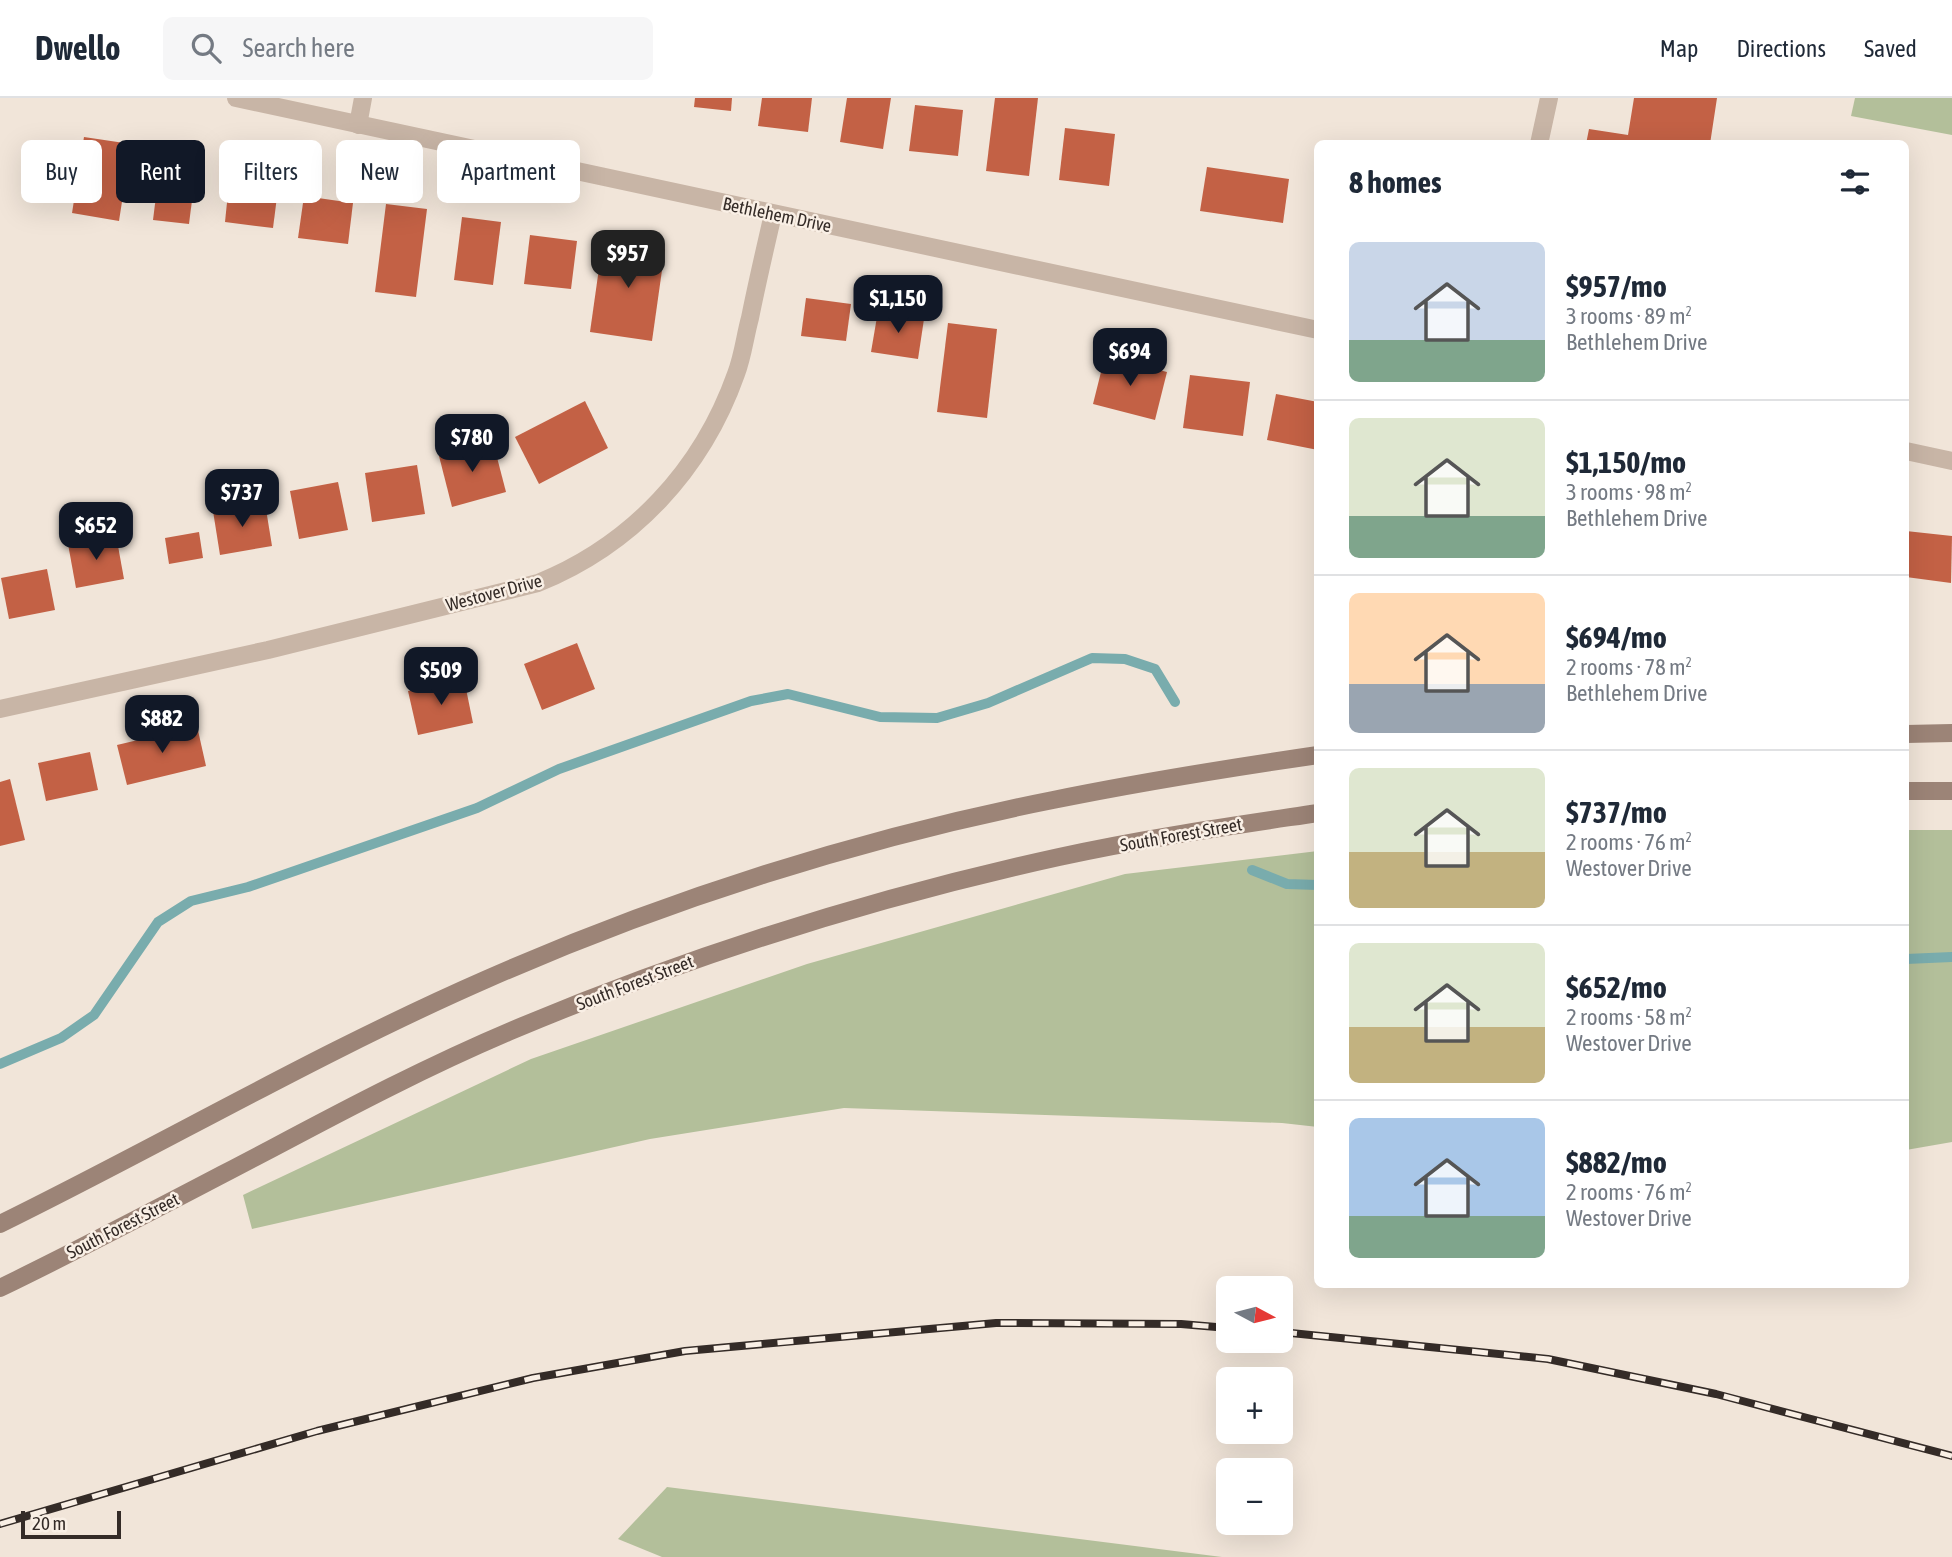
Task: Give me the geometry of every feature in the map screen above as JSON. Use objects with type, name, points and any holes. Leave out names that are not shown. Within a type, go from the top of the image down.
[{"type":"street","name":"Bethlehem Drive","points":[[236,98],[1314,329]]},
{"type":"street","points":[[358,125],[363,98]]},
{"type":"street","points":[[1540,140],[1549,98]]},
{"type":"street","name":"Westover Drive","points":[[0,709],[268,650],[538,583],[569,571],[598,554],[661,500],[693,461],[719,418],[737,372],[773,214]]},
{"type":"street","points":[[1909,452],[1952,461]]},
{"type":"street","points":[[1909,734],[1952,733]]},
{"type":"street","points":[[0,1224],[339,1049],[488,979],[624,923],[764,875],[905,834],[1049,800],[1186,774],[1314,756]]},
{"type":"street","points":[[1909,791],[1952,791]]},
{"type":"street","name":"South Forest Street","points":[[0,1288],[365,1100],[510,1031],[645,978],[781,930],[920,890],[1061,857],[1195,831],[1314,814]]},
{"type":"green space","points":[[1855,98],[1952,98],[1952,135],[1851,116]]},
{"type":"green space","points":[[1909,830],[1952,830],[1952,1142],[1909,1149]]},
{"type":"green space","points":[[1314,851],[1314,1127],[1282,1123],[844,1108],[650,1139],[252,1229],[243,1195],[531,1059],[807,964],[1125,874]]},
{"type":"green space","points":[[667,1487],[1222,1557],[662,1557],[618,1539]]},
{"type":"building","points":[[695,98],[732,98],[731,111],[694,107]]},
{"type":"building","points":[[762,98],[812,98],[808,132],[758,126]]},
{"type":"building","points":[[847,98],[891,98],[883,149],[840,142]]},
{"type":"building","points":[[995,98],[1038,98],[1029,176],[986,171]]},
{"type":"building","points":[[1634,98],[1717,98],[1711,140],[1587,140],[1589,129],[1628,135]]},
{"type":"building","points":[[915,105],[963,110],[958,156],[909,151]]},
{"type":"building","points":[[1065,128],[1115,134],[1109,186],[1059,180]]},
{"type":"building","points":[[84,137],[116,142],[116,203],[122,203],[119,221],[72,213],[74,203],[102,203],[102,140],[84,140]]},
{"type":"building","points":[[1207,167],[1289,179],[1283,223],[1200,211]]},
{"type":"building","points":[[322,199],[336,201],[336,203],[353,203],[348,244],[298,238],[303,203],[322,203]]},
{"type":"building","points":[[155,203],[192,203],[189,224],[153,220]]},
{"type":"building","points":[[227,203],[276,203],[273,228],[225,222]]},
{"type":"building","points":[[386,204],[427,209],[416,297],[375,292]]},
{"type":"building","points":[[462,217],[501,222],[493,285],[454,280]]},
{"type":"building","points":[[530,235],[577,241],[571,289],[524,284]]},
{"type":"building","points":[[603,240],[665,249],[652,341],[590,332]]},
{"type":"building","points":[[806,298],[851,304],[846,341],[801,336]]},
{"type":"building","points":[[878,311],[924,319],[918,359],[871,352]]},
{"type":"building","points":[[948,323],[997,329],[987,418],[937,412]]},
{"type":"building","points":[[1105,356],[1167,372],[1155,420],[1093,404]]},
{"type":"building","points":[[1190,375],[1250,382],[1243,436],[1183,428]]},
{"type":"building","points":[[1276,394],[1314,401],[1314,449],[1267,440]]},
{"type":"building","points":[[585,401],[608,448],[539,484],[515,437]]},
{"type":"building","points":[[493,442],[506,492],[452,507],[439,456]]},
{"type":"building","points":[[417,465],[425,514],[372,522],[365,473]]},
{"type":"building","points":[[338,482],[348,530],[299,539],[290,491]]},
{"type":"building","points":[[265,503],[272,546],[220,555],[213,511]]},
{"type":"building","points":[[1909,531],[1952,536],[1951,583],[1909,577]]},
{"type":"building","points":[[199,532],[203,558],[169,564],[165,538]]},
{"type":"building","points":[[116,535],[124,579],[76,588],[68,544]]},
{"type":"building","points":[[47,569],[55,610],[9,619],[1,578]]},
{"type":"building","points":[[577,643],[595,689],[542,710],[524,664]]},
{"type":"building","points":[[464,679],[473,723],[418,735],[408,691]]},
{"type":"building","points":[[197,726],[206,766],[127,785],[117,745]]},
{"type":"building","points":[[90,752],[98,790],[46,801],[38,763]]},
{"type":"building","points":[[10,779],[25,840],[0,846],[0,782]]},
{"type":"waterway","points":[[0,1064],[61,1038],[94,1015],[158,922],[191,901],[248,887],[477,808],[559,769],[751,701],[788,694],[880,717],[937,718],[988,703],[1092,658],[1125,659],[1155,669],[1175,702]]},
{"type":"waterway","points":[[1252,870],[1287,884],[1314,885]]},
{"type":"waterway","points":[[1909,959],[1952,957]]},
{"type":"railway","points":[[0,1524],[317,1431],[533,1378],[685,1351],[996,1323],[1181,1324],[1216,1327]]},
{"type":"railway","points":[[1293,1333],[1548,1359],[1716,1394],[1952,1456]]}]
